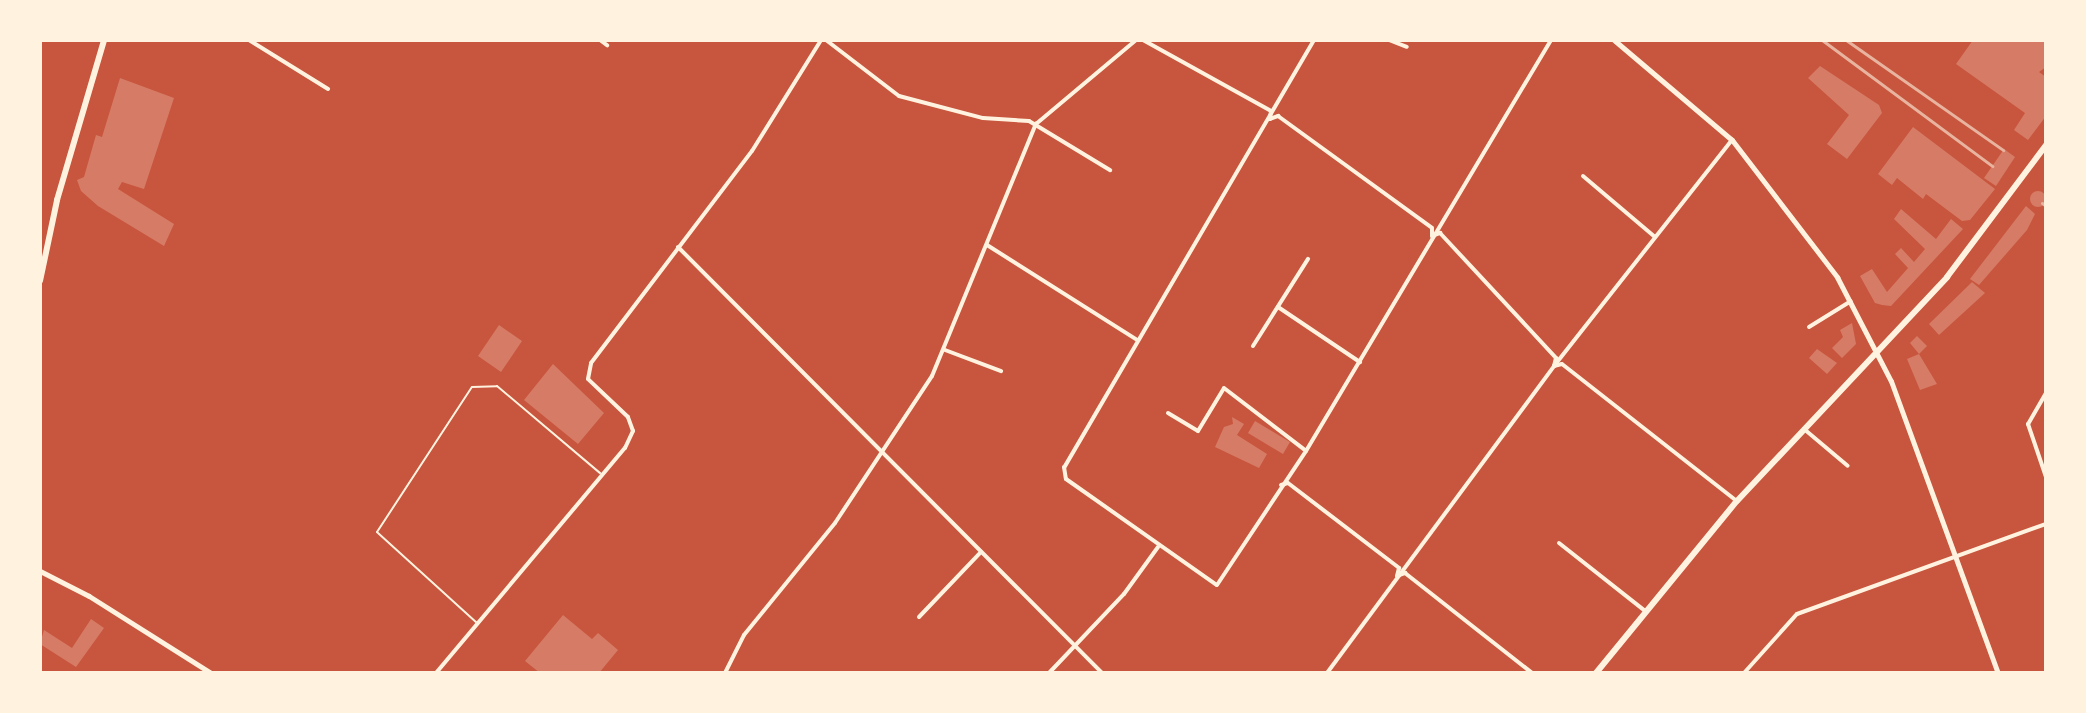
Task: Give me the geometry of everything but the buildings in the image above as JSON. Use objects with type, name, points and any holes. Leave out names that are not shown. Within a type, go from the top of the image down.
[{"type":"main road","points":[[40,281],[57,200],[104,40]]},
{"type":"main road","points":[[1596,673],[1737,501],[1876,349],[1947,277],[2046,145]]},
{"type":"street","points":[[249,40],[328,89]]},
{"type":"street","points":[[600,40],[607,45]]},
{"type":"street","points":[[436,673],[633,431],[628,417],[588,379],[591,363],[770,126],[824,40],[899,96],[983,118],[1036,124],[1110,170]]},
{"type":"street","points":[[725,673],[744,635],[835,523],[945,350],[1036,124],[1136,40]]},
{"type":"street","points":[[1143,40],[1271,111],[1270,119]]},
{"type":"street","points":[[1314,40],[1064,467],[1066,479],[1158,547],[1217,585],[1280,485],[1306,451],[1551,40]]},
{"type":"street","points":[[1389,40],[1407,47]]},
{"type":"street","points":[[1614,40],[1732,140],[1800,223],[1851,301],[1876,349],[1998,673]]},
{"type":"street","points":[[1270,119],[1278,116],[1360,172],[1432,228],[1432,236]]},
{"type":"street","points":[[1327,673],[1554,366],[1732,140]]},
{"type":"street","points":[[1583,176],[1655,237]]},
{"type":"street","points":[[1432,236],[1440,233],[1451,243],[1556,358],[1554,366]]},
{"type":"street","points":[[987,245],[1137,341]]},
{"type":"street","points":[[678,247],[1102,673]]},
{"type":"street","points":[[1253,346],[1308,259]]},
{"type":"street","points":[[1809,327],[1851,301]]},
{"type":"street","points":[[1278,307],[1360,362]]},
{"type":"street","points":[[945,350],[1001,371]]},
{"type":"street","points":[[1554,366],[1562,364],[1737,501]]},
{"type":"street","points":[[1168,413],[1198,431],[1224,388],[1306,451]]},
{"type":"street","points":[[2046,393],[2028,424],[2046,477]]},
{"type":"street","points":[[1803,428],[1848,466]]},
{"type":"street","points":[[1280,485],[1288,483],[1399,568],[1397,576]]},
{"type":"street","points":[[1746,672],[1797,614],[2046,524]]},
{"type":"street","points":[[1559,543],[1645,611]]},
{"type":"street","points":[[1049,673],[1124,594],[1158,547]]},
{"type":"street","points":[[919,617],[981,552]]},
{"type":"street","points":[[40,571],[89,596],[211,673]]},
{"type":"street","points":[[1397,576],[1405,573],[1532,673]]},
{"type":"lane","points":[[477,623],[377,532],[472,387],[497,386],[600,473]]},
{"type":"railway","points":[[1822,40],[1992,166]]},
{"type":"railway","points":[[1846,40],[2003,150]]},
{"type":"railway","points":[[2042,203],[2046,206]]}]
